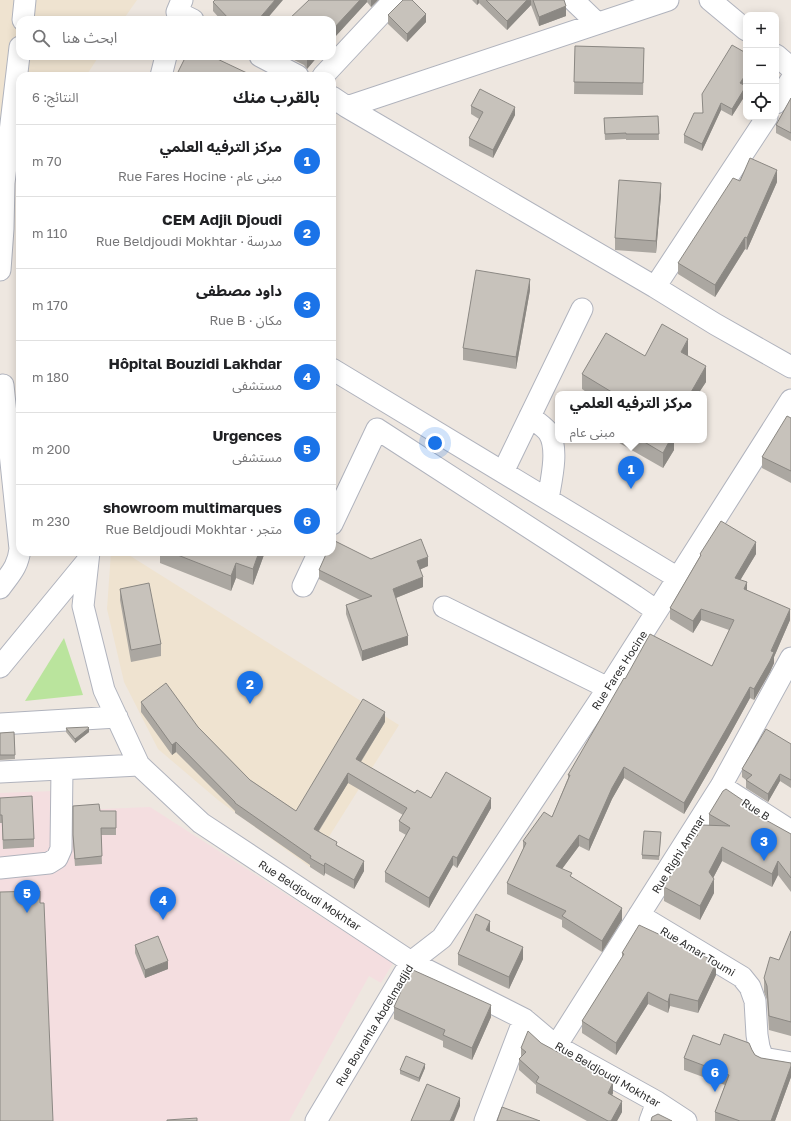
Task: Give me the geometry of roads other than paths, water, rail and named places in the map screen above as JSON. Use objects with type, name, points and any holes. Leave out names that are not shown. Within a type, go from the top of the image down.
[{"type":"street","points":[[24,16],[26,0]]},
{"type":"street","points":[[327,72],[394,0]]},
{"type":"street","points":[[573,0],[597,23]]},
{"type":"street","points":[[340,102],[668,0]]},
{"type":"street","points":[[710,0],[743,28]]},
{"type":"street","points":[[779,58],[791,68]]},
{"type":"street","points":[[18,72],[19,60]]},
{"type":"street","points":[[162,72],[165,60]]},
{"type":"street","points":[[268,60],[290,72]]},
{"type":"street","points":[[779,98],[791,80]]},
{"type":"street","points":[[0,270],[16,92]]},
{"type":"street","points":[[340,102],[655,287],[715,324],[791,367]]},
{"type":"street","points":[[655,287],[764,120]]},
{"type":"street","points":[[503,472],[582,308]]},
{"type":"street","points":[[336,371],[678,578]]},
{"type":"street","points":[[8,387],[6,472],[16,527]]},
{"type":"street","name":"Rue Fares Hocine","points":[[442,938],[608,688],[791,400]]},
{"type":"street","points":[[336,516],[389,403]]},
{"type":"street","points":[[530,416],[549,433],[553,444],[555,456],[548,499]]},
{"type":"street","points":[[377,429],[657,611]]},
{"type":"street","points":[[0,588],[16,567],[19,556]]},
{"type":"street","points":[[0,667],[89,556]]},
{"type":"street","name":"Rue Beldjoudi Mokhtar","points":[[89,556],[83,606],[104,690],[139,765],[201,823],[411,962],[524,1020],[556,1046],[654,1112],[686,1121]]},
{"type":"street","points":[[303,586],[317,556]]},
{"type":"street","points":[[444,607],[608,688]]},
{"type":"street","name":"Rue Righi Ammar","points":[[556,1046],[640,916],[721,786],[791,658]]},
{"type":"street","points":[[0,724],[117,717]]},
{"type":"street","points":[[0,772],[139,765]]},
{"type":"street","points":[[0,868],[49,863],[56,858],[61,849],[62,769]]},
{"type":"street","name":"Rue B","points":[[721,786],[791,831]]},
{"type":"street","name":"Rue Amar Toumi","points":[[640,916],[742,977],[750,987],[755,1001],[759,1047],[764,1058],[791,1063]]},
{"type":"street","name":"Rue Bourahla Abdelmadjid","points":[[316,1121],[411,962],[442,938]]},
{"type":"street","points":[[485,1121],[524,1020]]},
{"type":"place","name":"مركز الترفيه العلمي","points":[[631,489]]},
{"type":"place","name":"CEM Adjil Djoudi","points":[[250,704]]},
{"type":"place","name":"داود مصطفى","points":[[764,861]]},
{"type":"place","name":"Urgences","points":[[27,913]]},
{"type":"place","name":"Hôpital Bouzidi Lakhdar","points":[[163,920]]},
{"type":"place","name":"showroom multimarques","points":[[715,1092]]}]
